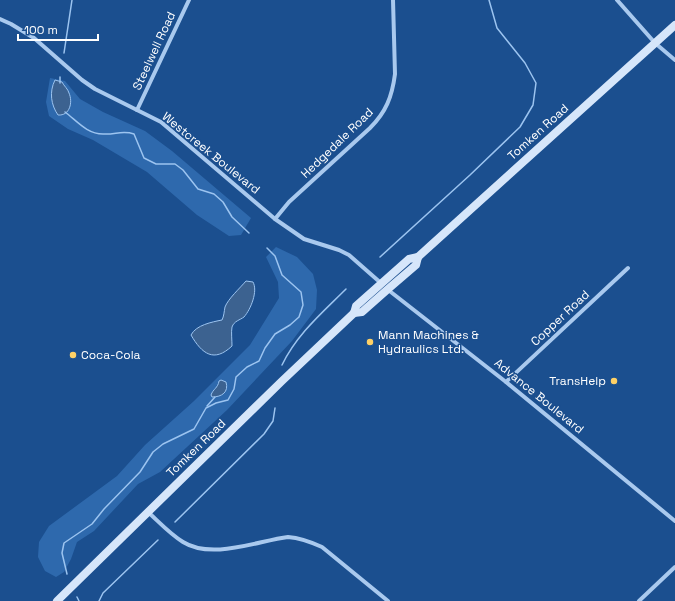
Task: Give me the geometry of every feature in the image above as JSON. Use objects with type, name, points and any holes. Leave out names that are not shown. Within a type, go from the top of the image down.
[{"type":"main road","name":"Tomken Road","points":[[57,601],[282,381],[354,313],[356,306],[409,259],[418,257],[675,25]]},
{"type":"main road","name":"Tomken Road","points":[[354,313],[362,312],[416,265],[418,257]]},
{"type":"street","name":"Steelwell Road","points":[[137,110],[189,0]]},
{"type":"street","name":"Hedgedale Road","points":[[275,219],[290,202],[370,128],[378,120],[386,108],[393,86],[394,74],[394,0]]},
{"type":"street","points":[[617,0],[655,43],[675,60]]},
{"type":"street","name":"Westcreek Boulevard","points":[[0,19],[34,38],[95,90],[161,122],[275,219],[304,239],[339,250],[349,255],[388,289]]},
{"type":"street","name":"Copper Road","points":[[506,382],[628,268]]},
{"type":"street","name":"Advance Boulevard","points":[[388,289],[506,382],[675,521]]},
{"type":"street","points":[[148,512],[184,543],[203,549],[227,549],[288,538],[296,538],[314,543],[322,547],[388,601]]},
{"type":"street","points":[[639,601],[675,567]]},
{"type":"shaded area","points":[[50,78],[65,81],[80,99],[103,112],[145,131],[172,151],[251,218],[241,235],[229,236],[197,215],[147,172],[93,140],[68,129],[49,116],[46,102]]},
{"type":"shaded area","points":[[55,80],[62,82],[68,90],[71,100],[70,108],[62,115],[58,115],[52,103],[51,94]]},
{"type":"shaded area","points":[[276,247],[297,257],[313,274],[317,290],[316,309],[292,341],[227,410],[160,472],[138,484],[94,531],[77,542],[71,559],[64,572],[56,577],[45,571],[38,557],[39,542],[49,526],[117,476],[145,445],[194,401],[250,345],[279,298],[278,282],[266,257]]},
{"type":"shaded area","points":[[246,281],[253,282],[255,290],[254,295],[247,314],[234,323],[232,327],[232,346],[220,354],[209,354],[195,342],[191,335],[200,326],[222,320],[225,307],[231,297]]},
{"type":"shaded area","points":[[221,380],[226,382],[226,391],[222,395],[212,397],[212,393]]},
{"type":"waterway","points":[[64,53],[72,0]]},
{"type":"waterway","points":[[380,257],[520,127],[533,105],[536,83],[525,63],[497,28],[489,0]]},
{"type":"waterway","points":[[60,77],[60,83]]},
{"type":"waterway","points":[[65,112],[92,132],[103,134],[126,132],[134,134],[144,158],[156,164],[175,164],[183,170],[198,189],[214,194],[223,202],[232,217],[249,233]]},
{"type":"waterway","points":[[67,574],[62,553],[64,543],[92,524],[104,509],[140,472],[153,452],[163,444],[194,429],[206,408],[216,403],[228,400],[234,389],[236,377],[247,367],[259,361],[265,348],[275,334],[290,325],[299,317],[303,305],[301,292],[282,275],[275,256],[267,248]]},
{"type":"waterway","points":[[282,365],[295,343],[319,315],[346,289]]},
{"type":"waterway","points":[[207,406],[215,397]]},
{"type":"waterway","points":[[175,522],[264,434],[273,421],[275,408]]},
{"type":"waterway","points":[[99,601],[103,593],[158,540]]},
{"type":"waterway","points":[[77,597],[79,601]]},
{"type":"place","name":"Mann Machines & Hydraulics Ltd.","points":[[370,342]]},
{"type":"place","name":"Coca-Cola","points":[[73,355]]},
{"type":"place","name":"TransHelp","points":[[614,381]]}]
